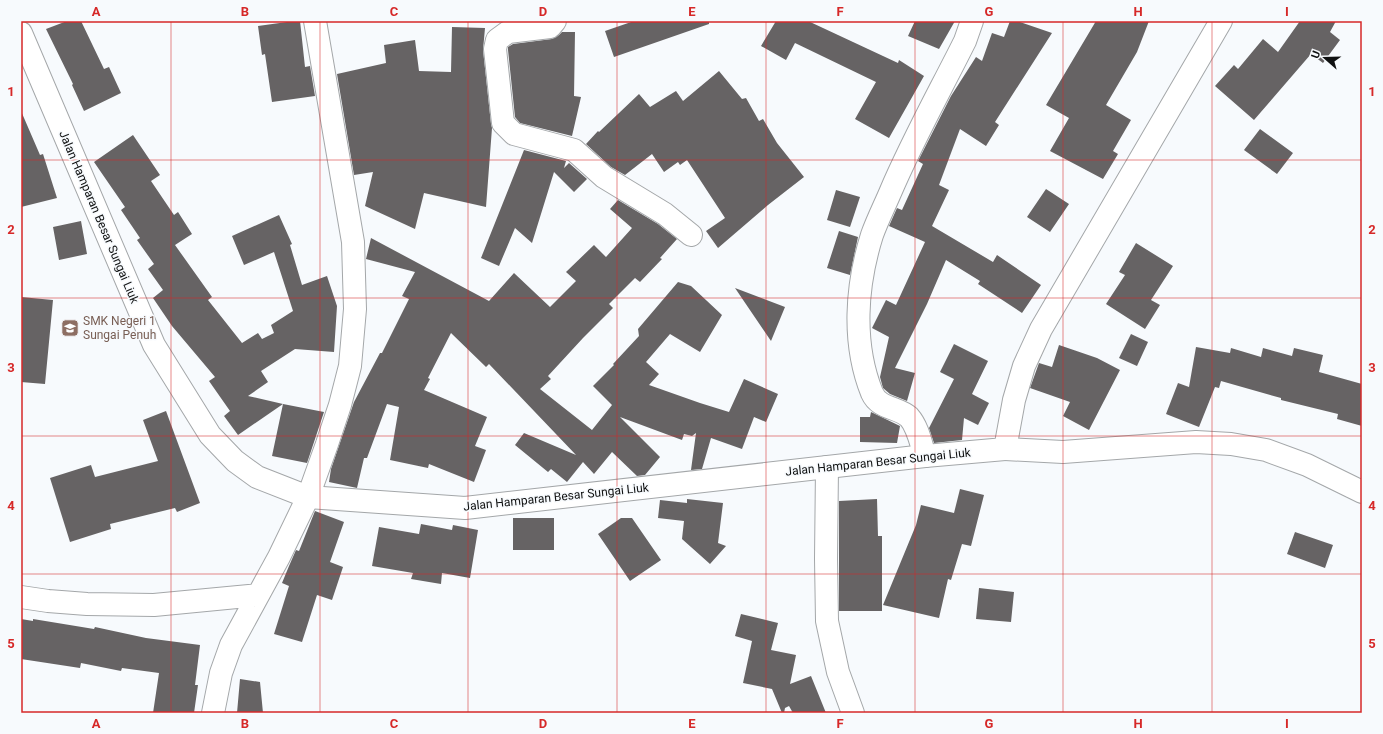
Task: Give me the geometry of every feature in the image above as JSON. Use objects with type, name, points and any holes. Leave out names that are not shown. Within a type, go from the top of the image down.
[{"type":"street","points":[[213,713],[221,674],[231,645],[288,539],[308,497],[329,438],[350,366],[355,309],[353,242],[315,21]]},
{"type":"street","points":[[555,21],[550,27],[508,32],[497,40],[495,49],[503,123],[514,134],[574,150],[604,177],[665,214],[691,235]]},
{"type":"street","points":[[925,456],[914,425],[910,419],[905,414],[883,405],[873,394],[865,370],[859,343],[858,312],[864,271],[872,235],[903,164],[965,41],[972,21]]},
{"type":"street","points":[[1005,449],[1014,400],[1024,366],[1041,329],[1221,21]]},
{"type":"street","name":"Jalan Hamparan Besar Sungai Liuk","points":[[21,33],[154,346],[210,435],[235,461],[257,477],[308,497],[465,508],[925,456],[1005,449],[1063,452],[1196,442],[1230,444],[1266,450],[1307,465],[1362,492]]},
{"type":"street","points":[[827,467],[827,621],[838,672],[853,713]]},
{"type":"street","points":[[21,597],[88,604],[154,605],[258,595]]},
{"type":"building","points":[[67,21],[81,21],[104,69],[109,67],[121,93],[84,111],[72,85],[73,84],[46,29]]},
{"type":"building","points":[[300,21],[305,67],[310,66],[315,96],[272,102],[265,54],[262,55],[258,26]]},
{"type":"building","points":[[634,21],[709,21],[709,24],[614,57],[605,31]]},
{"type":"building","points":[[776,21],[808,21],[898,63],[899,60],[924,76],[889,138],[855,119],[876,82],[795,43],[786,60],[761,46]]},
{"type":"building","points":[[915,21],[955,21],[939,49],[908,36]]},
{"type":"building","points":[[1010,21],[1017,21],[1052,33],[995,122],[999,125],[986,146],[960,129],[939,185],[949,190],[932,226],[993,262],[997,255],[1041,285],[1022,313],[978,284],[980,281],[946,260],[927,304],[895,368],[915,373],[907,401],[890,394],[883,388],[880,377],[889,337],[872,328],[886,300],[896,305],[925,242],[889,226],[897,208],[902,210],[923,164],[918,161],[951,96],[976,57],[982,61],[992,33],[1004,37]]},
{"type":"building","points":[[1096,21],[1149,21],[1137,52],[1106,105],[1131,120],[1113,151],[1118,154],[1103,179],[1050,151],[1069,118],[1046,105]]},
{"type":"building","points":[[1300,21],[1336,21],[1330,32],[1340,40],[1323,63],[1311,54],[1254,120],[1215,86],[1234,65],[1238,69],[1263,39],[1278,52]]},
{"type":"building","points":[[452,27],[485,28],[483,50],[492,128],[486,207],[424,193],[415,229],[365,206],[373,172],[354,175],[337,74],[386,63],[384,45],[415,40],[419,71],[451,72]]},
{"type":"building","points":[[562,32],[575,32],[574,96],[581,97],[572,136],[520,123],[515,117],[508,50],[508,47],[513,44],[552,39]]},
{"type":"building","points":[[719,71],[742,99],[746,98],[759,121],[763,119],[777,143],[804,177],[768,205],[718,248],[706,231],[725,218],[687,160],[680,165],[678,162],[664,172],[652,154],[625,175],[611,167],[586,144],[598,131],[599,132],[639,94],[650,107],[676,91],[683,101]]},
{"type":"building","points":[[21,111],[40,155],[43,154],[57,198],[21,207]]},
{"type":"building","points":[[1260,129],[1293,153],[1277,174],[1244,150]]},
{"type":"building","points":[[133,135],[160,175],[151,181],[174,215],[178,212],[192,234],[175,245],[212,297],[208,300],[242,343],[258,333],[262,339],[274,333],[271,325],[293,311],[274,252],[244,265],[232,236],[279,215],[292,244],[290,245],[302,285],[327,276],[337,306],[334,352],[295,349],[261,371],[268,382],[248,396],[283,404],[238,435],[224,416],[230,411],[209,381],[215,377],[172,326],[153,298],[163,290],[148,269],[154,264],[137,240],[140,238],[121,210],[125,207],[94,162]]},
{"type":"building","points":[[524,150],[566,161],[564,168],[569,163],[587,179],[574,192],[554,172],[532,243],[515,228],[499,266],[481,258]]},
{"type":"building","points":[[1046,189],[1069,204],[1050,232],[1027,217]]},
{"type":"building","points":[[836,190],[860,197],[850,227],[827,220]]},
{"type":"building","points":[[618,200],[658,224],[677,239],[660,258],[662,259],[640,282],[635,278],[609,304],[613,308],[548,376],[551,379],[540,389],[592,430],[612,405],[593,386],[614,365],[613,364],[639,336],[638,329],[678,282],[691,286],[722,315],[700,352],[670,334],[646,362],[659,374],[649,385],[729,412],[744,379],[778,394],[766,422],[754,417],[742,449],[711,438],[702,469],[691,470],[696,433],[692,436],[684,434],[682,440],[620,417],[660,457],[645,475],[637,476],[612,452],[594,474],[583,462],[567,482],[551,469],[548,472],[515,445],[524,433],[576,455],[489,364],[486,367],[451,333],[428,378],[430,379],[424,390],[487,417],[475,446],[486,450],[474,482],[429,464],[428,468],[390,460],[399,407],[387,404],[367,458],[364,458],[357,488],[329,482],[331,469],[354,402],[380,353],[382,353],[409,299],[402,296],[415,272],[366,259],[371,238],[489,301],[514,273],[550,307],[576,281],[566,272],[594,245],[606,257],[632,228],[610,209]]},
{"type":"building","points":[[81,221],[87,254],[59,260],[53,227]]},
{"type":"building","points":[[839,231],[858,237],[850,275],[827,268]]},
{"type":"building","points":[[1136,243],[1173,266],[1151,300],[1160,305],[1145,329],[1106,304],[1125,275],[1119,272]]},
{"type":"building","points":[[735,288],[785,307],[771,341]]},
{"type":"building","points":[[21,297],[53,300],[45,384],[21,382]]},
{"type":"building","points":[[1131,334],[1148,342],[1137,366],[1119,358]]},
{"type":"building","points":[[954,344],[988,361],[972,394],[989,403],[978,425],[964,418],[962,440],[934,443],[929,428],[954,379],[940,372]]},
{"type":"building","points":[[1059,345],[1097,358],[1120,370],[1089,430],[1063,416],[1070,402],[1030,388],[1039,363],[1052,367]]},
{"type":"building","points":[[1196,347],[1230,353],[1231,348],[1261,357],[1263,348],[1292,356],[1294,348],[1323,355],[1319,372],[1362,384],[1362,426],[1337,419],[1338,414],[1281,400],[1281,398],[1221,381],[1219,388],[1215,387],[1199,427],[1166,414],[1178,383],[1189,387]]},
{"type":"building","points":[[283,404],[324,412],[307,463],[272,456]]},
{"type":"building","points":[[166,411],[200,503],[177,512],[175,508],[110,524],[111,529],[70,542],[50,478],[91,465],[95,477],[158,461],[143,420]]},
{"type":"building","points":[[871,412],[900,426],[897,443],[860,442],[860,417],[870,417]]},
{"type":"building","points":[[960,489],[984,495],[971,546],[962,544],[951,580],[948,579],[939,618],[883,605],[916,525],[921,505],[954,513]]},
{"type":"building","points":[[687,499],[723,503],[718,543],[726,546],[710,564],[682,539],[684,521],[658,518],[660,500],[687,503]]},
{"type":"building","points":[[877,499],[878,536],[882,536],[882,611],[839,611],[839,501]]},
{"type":"building","points":[[315,511],[344,522],[330,562],[343,567],[332,600],[317,595],[302,642],[274,634],[289,586],[282,583],[296,550],[299,551]]},
{"type":"building","points":[[513,518],[554,518],[554,550],[513,550]]},
{"type":"building","points":[[621,518],[632,518],[661,560],[630,581],[598,534]]},
{"type":"building","points":[[421,524],[452,530],[453,525],[478,530],[470,578],[442,573],[441,584],[411,579],[413,573],[372,566],[379,527],[419,534]]},
{"type":"building","points":[[1295,532],[1333,545],[1325,568],[1287,554]]},
{"type":"building","points":[[979,588],[1014,592],[1011,622],[976,619]]},
{"type":"building","points":[[741,614],[778,623],[771,650],[796,655],[790,684],[811,676],[826,713],[793,713],[789,706],[785,708],[784,713],[782,713],[772,689],[743,683],[752,641],[735,636]]},
{"type":"building","points":[[21,619],[33,621],[33,619],[94,629],[95,627],[146,638],[200,645],[195,685],[198,685],[194,713],[153,713],[159,673],[122,668],[121,671],[81,663],[80,668],[21,659]]},
{"type":"building","points":[[240,679],[260,682],[263,713],[237,713]]},
{"type":"place","name":"SMK Negeri 1 Sungai Penuh","points":[[70,328]]}]
